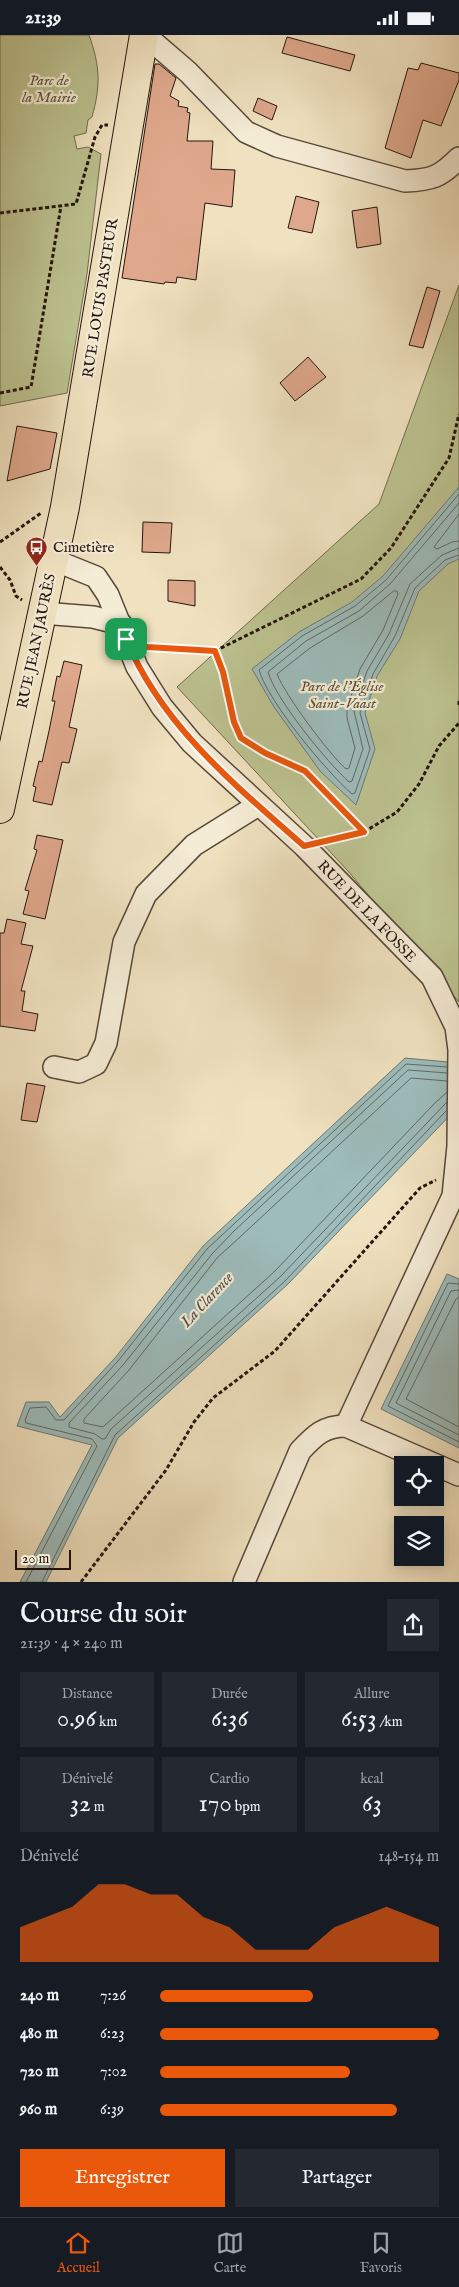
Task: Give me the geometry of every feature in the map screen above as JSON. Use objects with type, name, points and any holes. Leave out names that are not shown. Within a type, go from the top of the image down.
[{"type":"main road","name":"RUE LOUIS PASTEUR","points":[[54,561],[65,507],[128,126],[145,35]]},
{"type":"main road","name":"RUE JEAN JAURÈS","points":[[0,809],[54,561]]},
{"type":"street","points":[[145,35],[188,72],[246,132],[277,146],[405,181],[422,181],[444,173],[459,158]]},
{"type":"street","name":"RUE DE LA FOSSE","points":[[54,561],[96,577],[108,595],[137,667],[162,707],[192,743],[304,846],[432,977],[456,1027],[459,1050],[458,1146],[453,1196],[446,1215],[346,1426]]},
{"type":"street","points":[[43,607],[92,617],[123,632]]},
{"type":"street","points":[[54,1067],[79,1072],[96,1063],[106,1043],[124,942],[146,893],[194,845],[258,805]]},
{"type":"street","points":[[244,1582],[300,1451],[315,1435],[333,1426],[346,1426],[459,1475]]},
{"type":"path","points":[[0,213],[76,204],[95,137],[102,125],[128,126]]},
{"type":"path","points":[[0,393],[31,387],[61,206]]},
{"type":"path","points":[[123,632],[147,647],[215,651],[317,603],[361,579],[391,548],[449,458],[459,414]]},
{"type":"path","points":[[0,542],[44,511],[65,507]]},
{"type":"path","points":[[0,567],[10,580],[16,596],[23,601],[43,607]]},
{"type":"path","points":[[215,651],[223,672],[234,722],[241,738],[265,753],[305,771],[364,832]]},
{"type":"path","points":[[304,846],[364,832],[397,812],[419,784],[439,746],[459,723]]},
{"type":"path","points":[[82,1582],[166,1470],[194,1422],[213,1398],[274,1351],[420,1188],[454,1171]]},
{"type":"green space","name":"Parc de la Mairie","points":[[0,35],[89,35],[97,66],[97,95],[92,117],[88,120],[86,133],[74,136],[77,149],[88,147],[101,154],[87,274],[67,393],[0,406]]},
{"type":"green space","name":"Parc de l'Église Saint-Vaast","points":[[459,285],[459,1002],[347,870],[177,687],[379,504]]},
{"type":"water","points":[[459,487],[459,559],[448,564],[419,591],[400,639],[377,676],[365,713],[375,749],[356,805],[320,771],[274,707],[252,669],[299,632],[352,602],[383,576]]},
{"type":"water","name":"La Clarence","points":[[405,1058],[448,1062],[459,1106],[288,1284],[118,1438],[46,1582],[20,1582],[92,1445],[17,1426],[26,1402],[49,1402],[60,1417],[115,1358],[203,1246]]},
{"type":"water","points":[[447,1274],[459,1279],[459,1448],[381,1409]]},
{"type":"building","points":[[287,37],[355,55],[350,71],[282,53]]},
{"type":"building","points":[[421,63],[459,73],[459,80],[441,126],[423,120],[411,158],[385,148],[408,68],[418,70]]},
{"type":"building","points":[[155,64],[159,64],[176,78],[170,96],[179,101],[178,106],[188,108],[187,112],[190,113],[187,141],[213,141],[211,169],[235,170],[232,207],[205,203],[196,280],[177,277],[176,283],[165,282],[164,284],[122,278]]},
{"type":"building","points":[[258,98],[277,106],[272,120],[253,111]]},
{"type":"building","points":[[296,196],[319,202],[312,233],[288,228]]},
{"type":"building","points":[[377,207],[381,244],[357,248],[352,211]]},
{"type":"building","points":[[427,287],[440,291],[423,348],[409,345]]},
{"type":"building","points":[[308,357],[326,377],[295,401],[280,383]]},
{"type":"building","points":[[17,426],[57,433],[50,469],[7,481]]},
{"type":"building","points":[[143,522],[172,523],[170,553],[142,552]]},
{"type":"building","points":[[168,580],[195,581],[195,606],[168,601]]},
{"type":"building","points":[[64,661],[82,665],[69,727],[77,729],[69,763],[62,762],[52,805],[33,801],[36,787],[33,786],[39,761],[42,762],[49,731],[55,701],[52,701],[57,676],[60,677]]},
{"type":"building","points":[[37,835],[63,840],[45,919],[23,914],[29,891],[25,890],[37,850],[34,849]]},
{"type":"building","points":[[7,919],[26,923],[21,944],[33,946],[21,991],[25,991],[22,1011],[38,1014],[35,1031],[0,1026],[0,933],[4,933]]},
{"type":"building","points":[[27,1083],[45,1086],[37,1122],[21,1120]]},
{"type":"place","name":"Cimetière","points":[[37,566]]},
{"type":"route","points":[[126,639],[147,647],[215,651],[223,672],[234,722],[241,738],[265,753],[305,771],[364,832],[304,846],[192,743],[162,707],[137,667],[126,639]]}]
